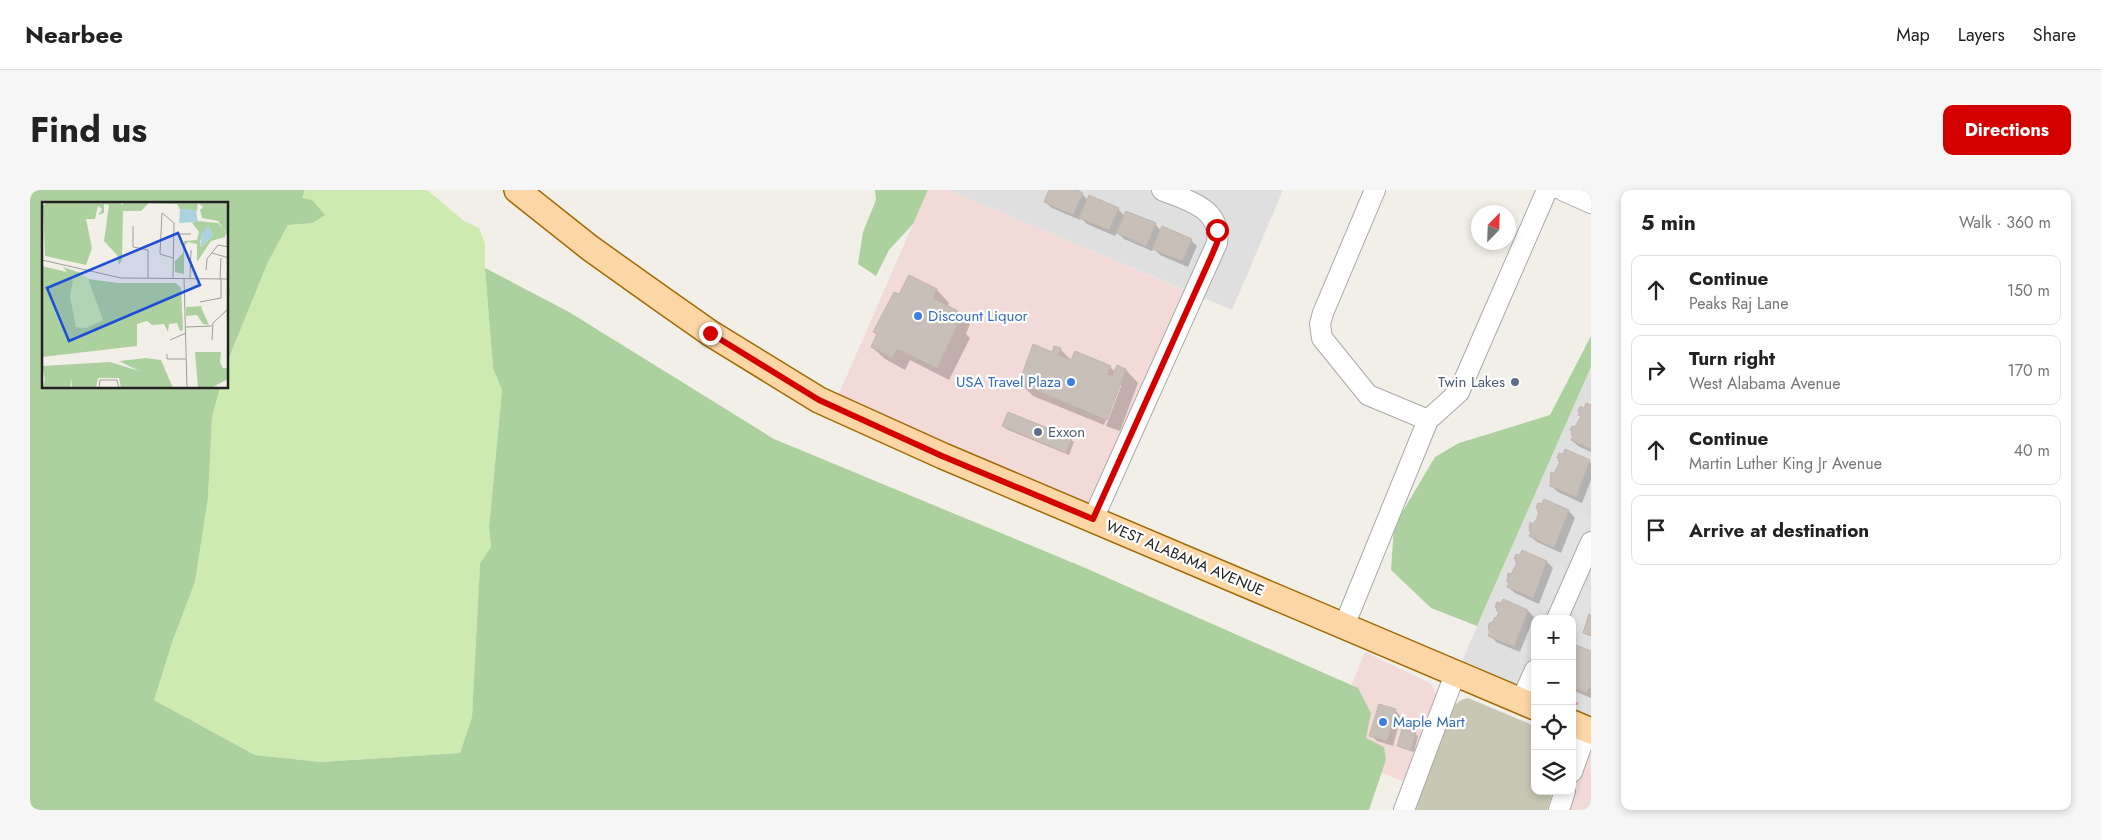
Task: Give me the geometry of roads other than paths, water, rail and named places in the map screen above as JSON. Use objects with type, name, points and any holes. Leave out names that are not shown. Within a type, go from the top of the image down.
[{"type":"main road","name":"WEST ALABAMA AVENUE","points":[[517,190],[590,248],[710,333],[819,400],[942,456],[1528,704]]},
{"type":"street","points":[[1093,519],[1217,243],[1216,226],[1208,212],[1200,206],[1162,190]]},
{"type":"street","points":[[1375,190],[1323,313],[1320,324],[1322,338],[1368,395],[1428,420]]},
{"type":"street","points":[[1344,626],[1428,420],[1459,392],[1547,190]]},
{"type":"street","points":[[1562,190],[1591,203]]},
{"type":"street","points":[[1559,615],[1591,542]]},
{"type":"street","points":[[1404,810],[1455,674]]},
{"type":"street","points":[[1528,704],[1531,689]]},
{"type":"street","points":[[1576,757],[1584,728]]},
{"type":"street","points":[[1558,810],[1564,795]]},
{"type":"place","name":"Discount Liquor","points":[[918,316]]},
{"type":"place","name":"USA Travel Plaza","points":[[1071,382]]},
{"type":"place","name":"Twin Lakes","points":[[1515,382]]},
{"type":"place","name":"Exxon","points":[[1038,432]]},
{"type":"place","name":"Maple Mart","points":[[1383,722]]}]
